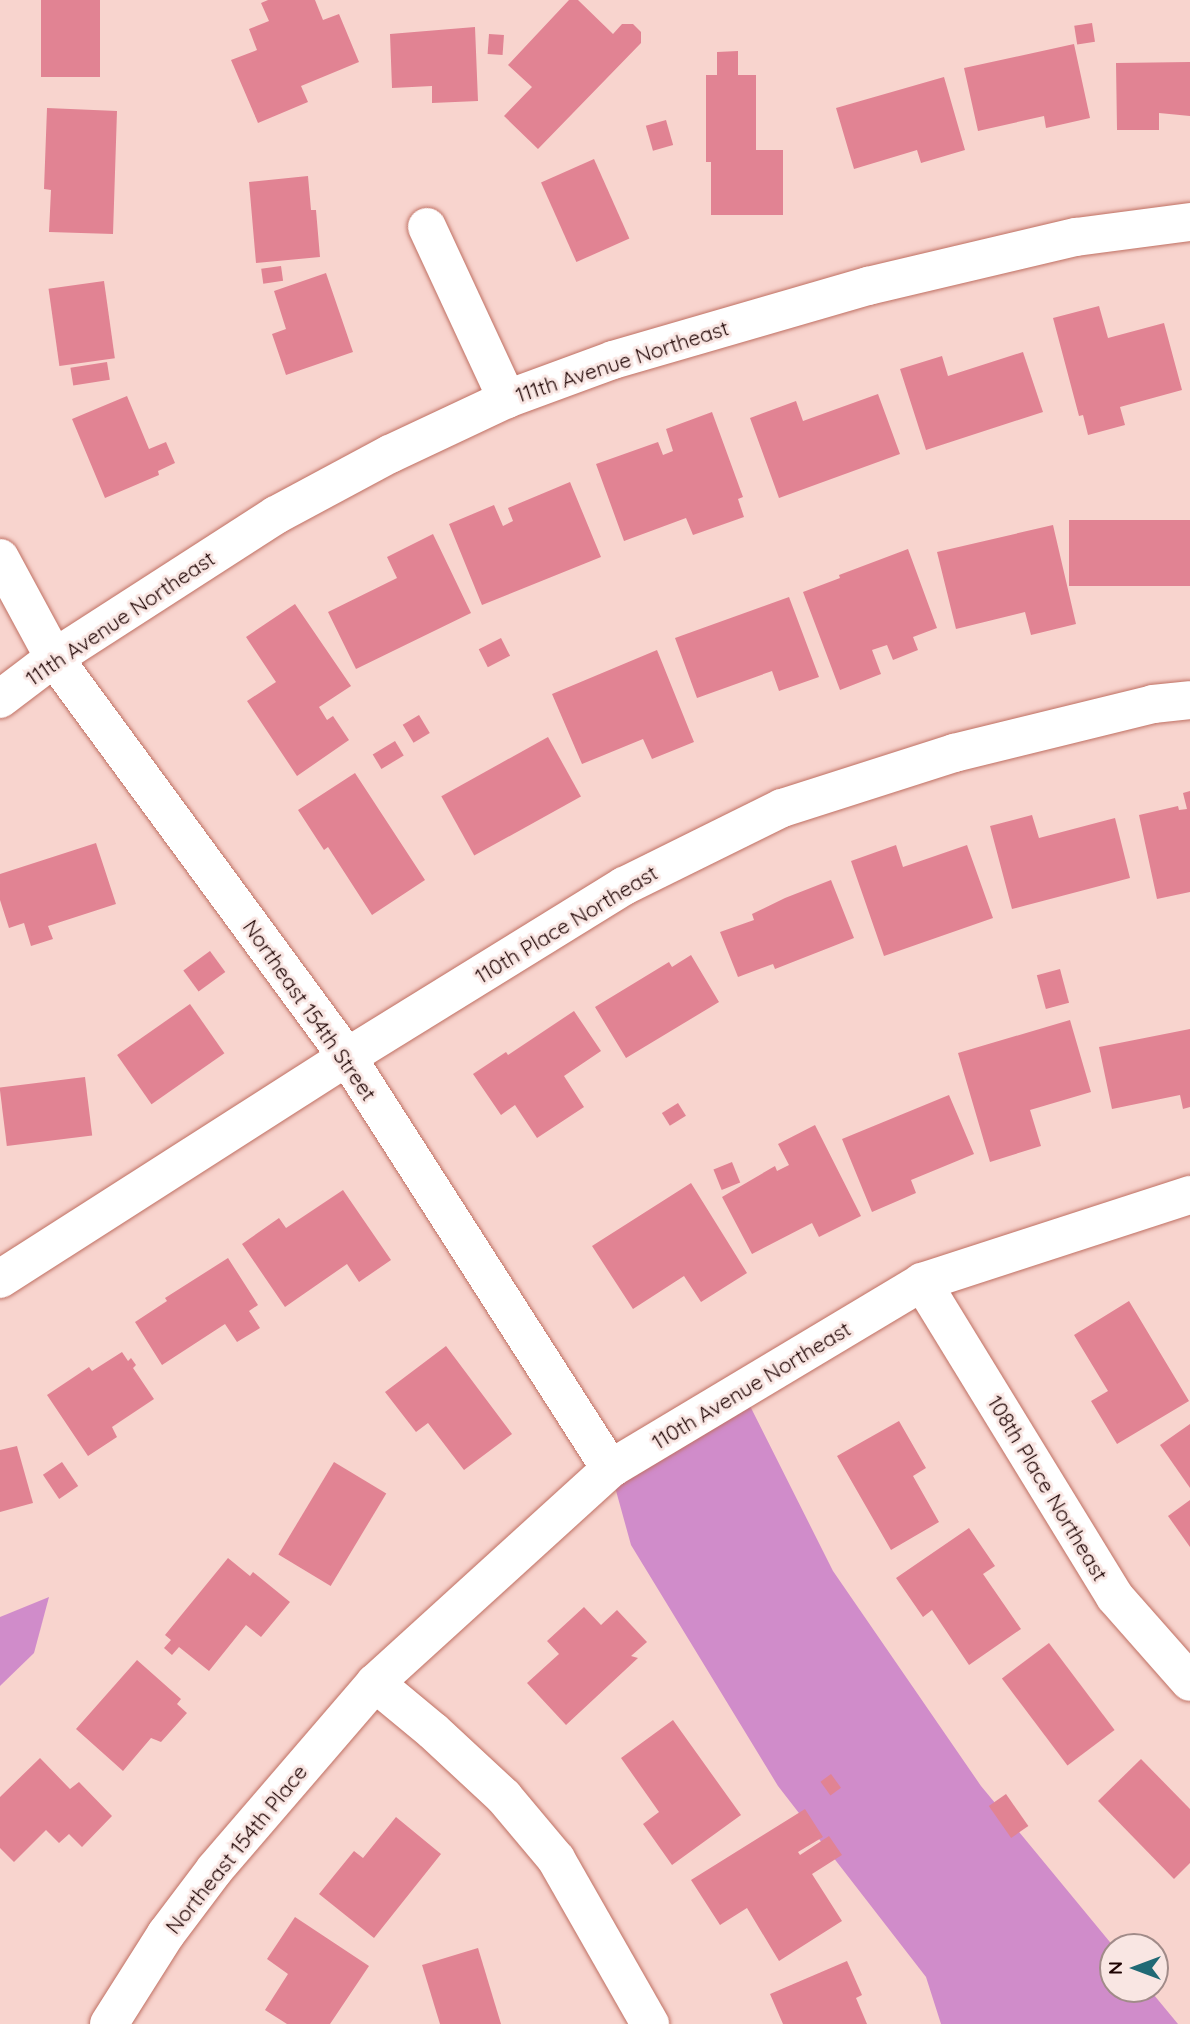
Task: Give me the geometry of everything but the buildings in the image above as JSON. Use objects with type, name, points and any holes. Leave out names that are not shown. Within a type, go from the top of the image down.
[{"type":"street","name":"111th Avenue Northeast","points":[[0,699],[54,659],[276,515],[390,454],[507,399],[613,360],[868,286],[1076,237],[1190,222]]},
{"type":"street","points":[[427,227],[507,399]]},
{"type":"street","name":"Northeast 154th Street","points":[[0,558],[54,659],[347,1057],[610,1469]]},
{"type":"street","name":"110th Place Northeast","points":[[0,1279],[347,1057],[624,886],[782,808],[954,753],[1153,704],[1190,700]]},
{"type":"street","name":"110th Avenue Northeast","points":[[375,1683],[610,1469],[922,1282],[1190,1195]]},
{"type":"street","name":"108th Place Northeast","points":[[922,1282],[1115,1597],[1190,1682]]},
{"type":"street","points":[[375,1683],[433,1731],[504,1797],[556,1859],[650,2024]]},
{"type":"street","name":"Northeast 154th Place","points":[[109,2024],[166,1934],[215,1869],[375,1683]]},
{"type":"shaded area","points":[[742,1390],[833,1571],[981,1786],[1102,1933],[1099,1933],[1099,2003],[1161,2003],[1178,2024],[941,2024],[926,1977],[778,1786],[631,1545],[610,1469]]},
{"type":"shaded area","points":[[49,1597],[34,1653],[0,1686],[0,1617]]}]
